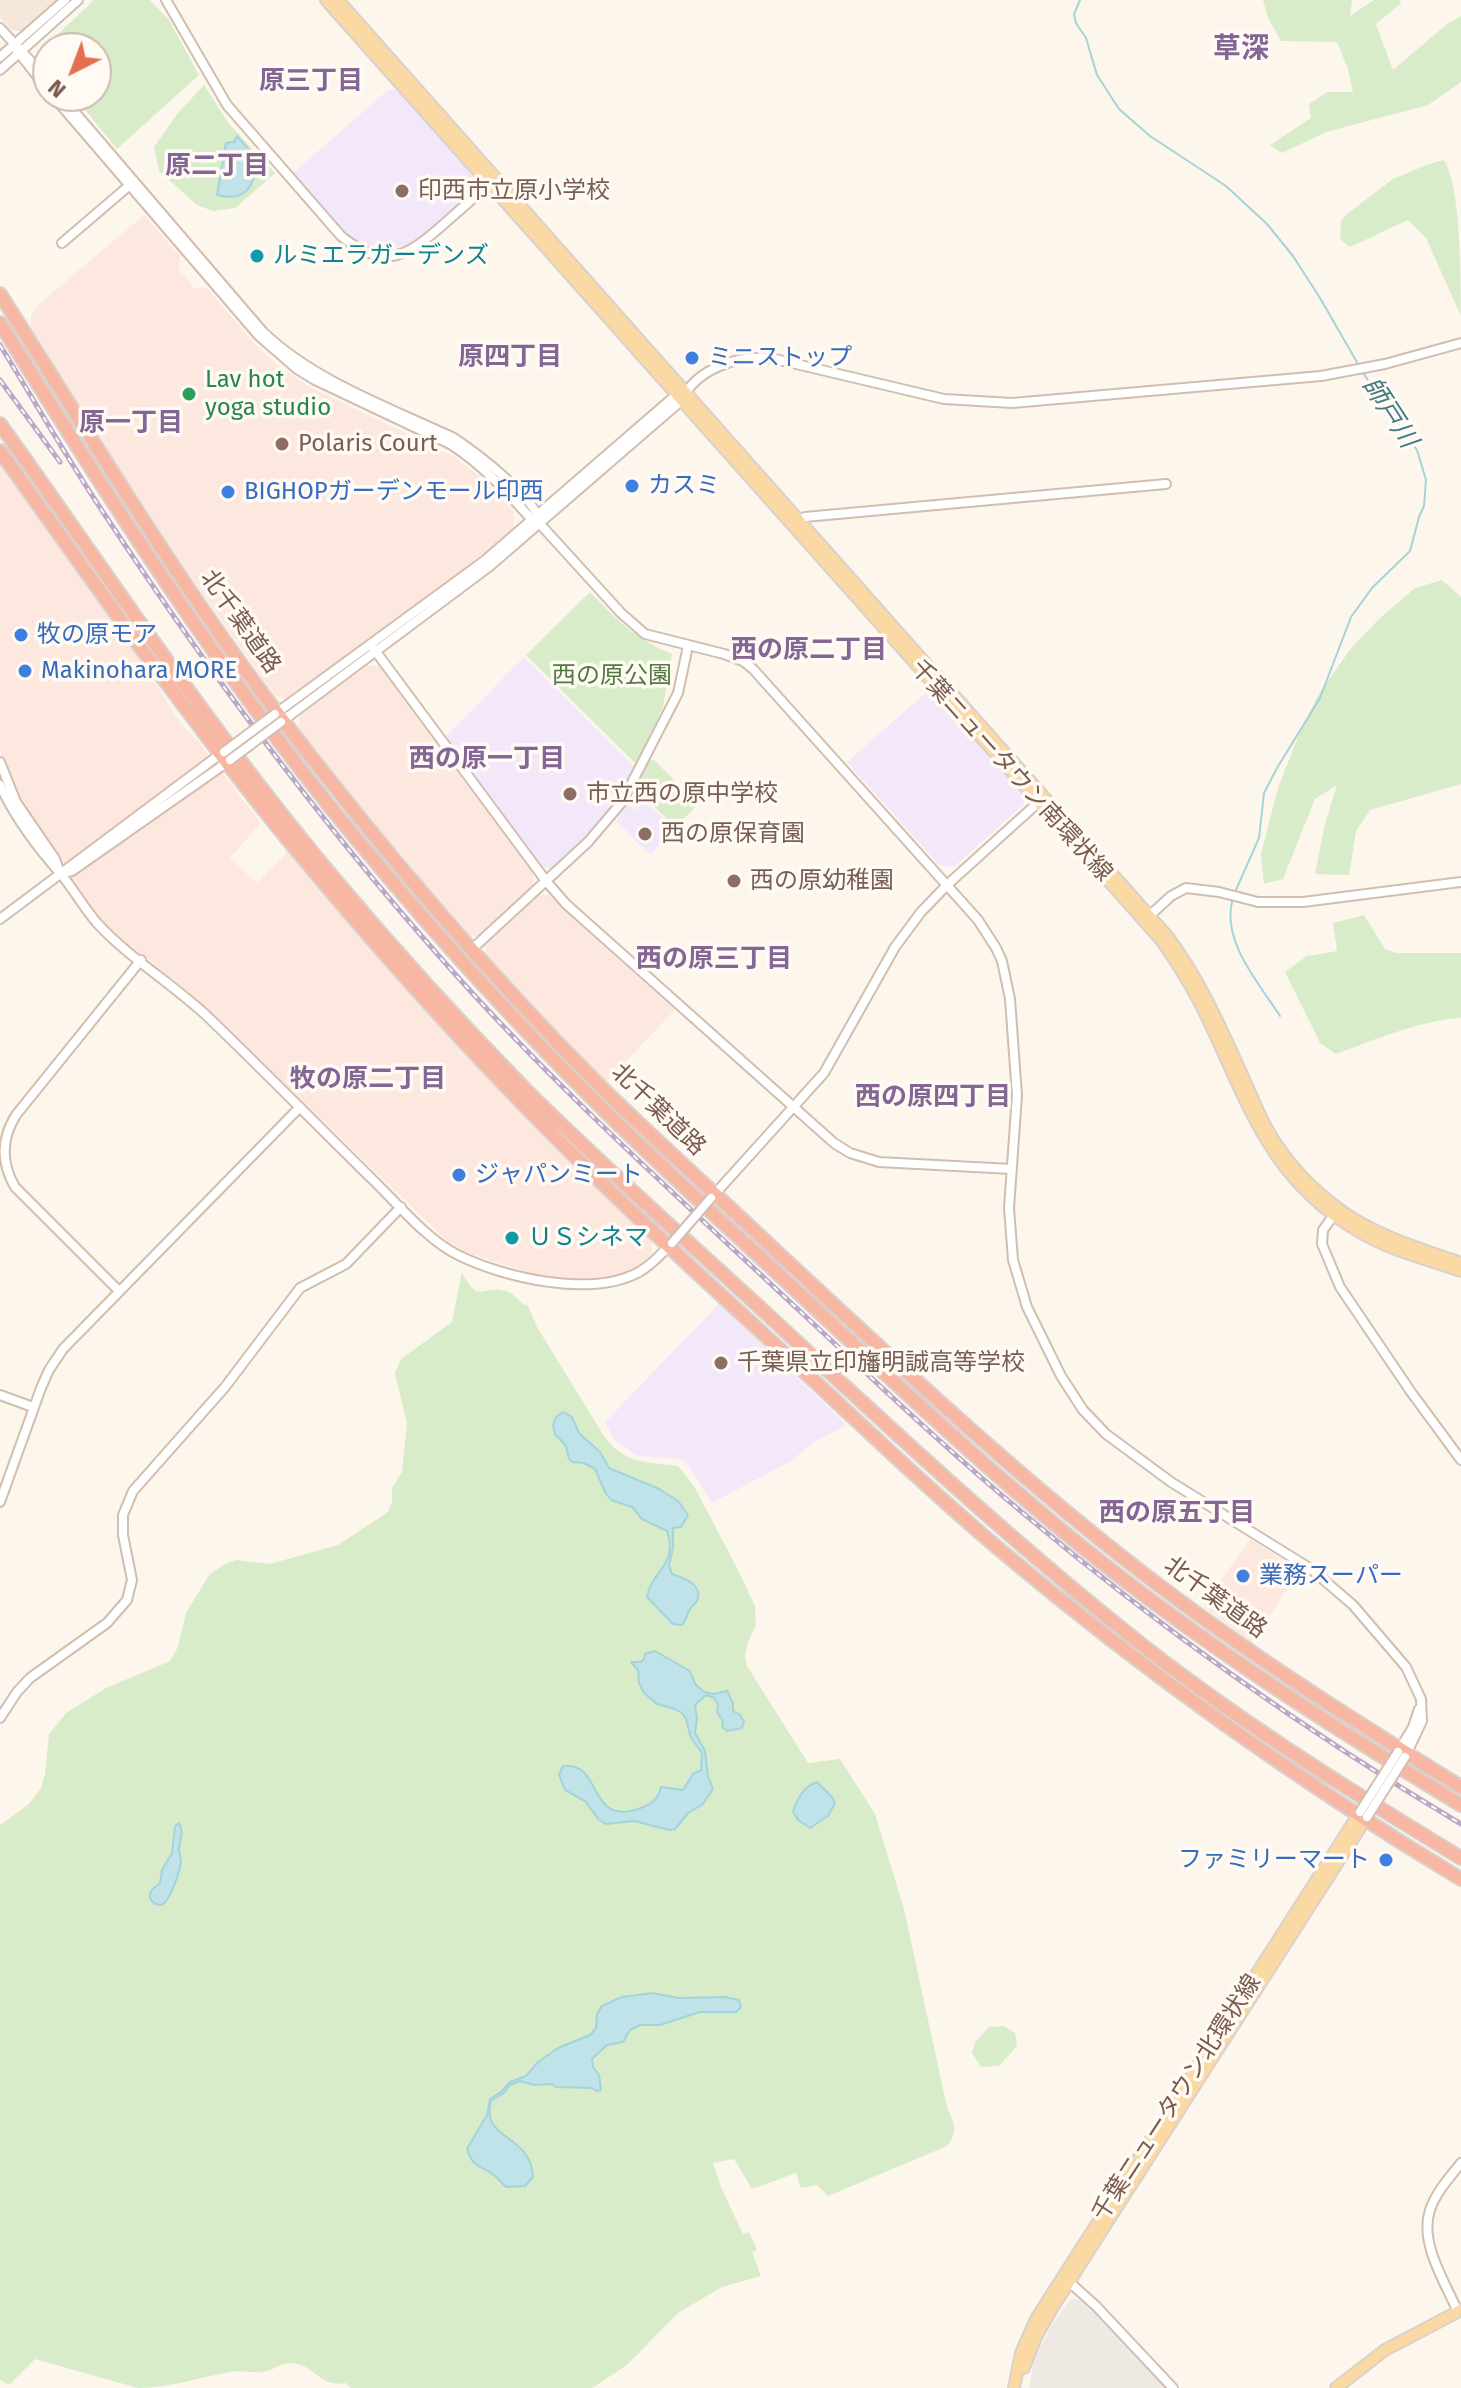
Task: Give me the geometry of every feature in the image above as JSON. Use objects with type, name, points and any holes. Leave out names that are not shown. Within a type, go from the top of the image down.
[{"type":"highway","name":"北千葉道路","points":[[0,294],[155,540],[279,717],[471,950],[604,1089],[713,1196],[1050,1499],[1194,1612],[1402,1753],[1461,1787]]},
{"type":"highway","name":"北千葉道路","points":[[0,323],[126,525],[199,632],[336,813],[459,959],[546,1052],[635,1141],[961,1444],[1088,1552],[1281,1693],[1461,1805]]},
{"type":"highway","points":[[54,379],[58,393],[119,503],[126,525]]},
{"type":"highway","points":[[0,424],[243,764],[329,872],[411,967],[525,1089],[946,1479],[1133,1638],[1252,1726],[1350,1791],[1461,1858]]},
{"type":"highway","points":[[0,448],[24,472],[83,555],[161,650]]},
{"type":"highway","points":[[0,448],[225,758],[291,843],[418,992],[525,1106],[997,1547],[1195,1703],[1461,1879]]},
{"type":"main road","name":"千葉ニュータウン南環状線","points":[[326,0],[493,181]]},
{"type":"main road","name":"千葉ニュータウン南環状線","points":[[338,0],[681,396],[1147,918],[1192,988],[1270,1149],[1296,1183],[1361,1233],[1461,1271]]},
{"type":"main road","name":"千葉ニュータウン南環状線","points":[[681,396],[798,521],[1041,799]]},
{"type":"main road","name":"千葉ニュータウン南環状線","points":[[1336,1212],[1384,1235],[1461,1263]]},
{"type":"main road","name":"千葉ニュータウン北環状線","points":[[1014,2388],[1019,2360],[1030,2330],[1066,2280],[1362,1816]]},
{"type":"main road","name":"千葉ニュータウン北環状線","points":[[1021,2388],[1026,2360],[1066,2280]]},
{"type":"main road","points":[[1336,2388],[1385,2350],[1460,2314]]},
{"type":"street","points":[[0,70],[65,0]]},
{"type":"street","points":[[0,57],[18,49],[78,0]]},
{"type":"street","points":[[166,0],[227,105],[341,236],[356,248],[386,257],[412,250],[493,181]]},
{"type":"street","points":[[0,28],[32,63]]},
{"type":"street","points":[[18,49],[32,68]]},
{"type":"street","points":[[67,112],[276,353],[315,380],[466,454],[538,520],[637,629],[651,636],[733,657],[753,669],[989,935],[1008,982],[1017,1095],[1009,1228],[1016,1274],[1027,1307],[1068,1389],[1106,1434],[1157,1472],[1311,1569],[1342,1593],[1406,1667],[1417,1688],[1418,1714],[1402,1753],[1362,1816]]},
{"type":"street","points":[[74,112],[131,184]]},
{"type":"street","points":[[62,243],[131,184]]},
{"type":"street","points":[[0,919],[61,875],[72,871],[373,648],[490,566],[538,520],[704,376],[723,364],[741,358],[775,359],[944,399],[1012,403],[1321,376],[1385,364],[1461,343]]},
{"type":"street","points":[[798,521],[805,517],[1166,484]]},
{"type":"street","points":[[471,950],[601,829],[622,802],[678,693],[688,646]]},
{"type":"street","points":[[373,648],[546,881],[583,922],[834,1143],[868,1159],[1012,1169]]},
{"type":"street","points":[[0,762],[16,802],[55,859],[61,875]]},
{"type":"street","points":[[0,785],[17,819],[98,924],[192,1002],[441,1244],[482,1265],[555,1284],[625,1278],[650,1265],[794,1108],[832,1061],[901,937],[921,912],[1041,799]]},
{"type":"street","points":[[1147,918],[1171,896],[1186,888],[1258,902],[1303,902],[1461,882]]},
{"type":"street","points":[[119,1291],[15,1187],[6,1168],[4,1151],[8,1130],[16,1115],[141,960]]},
{"type":"street","points":[[0,1502],[33,1407],[49,1370],[63,1349],[300,1107]]},
{"type":"street","points":[[0,1717],[30,1678],[107,1623],[127,1600],[132,1580],[123,1535],[123,1515],[133,1491],[225,1387],[300,1288],[346,1264],[401,1207]]},
{"type":"street","points":[[1336,1212],[1323,1230],[1322,1244],[1340,1287],[1461,1460]]},
{"type":"street","points":[[0,1395],[33,1407]]},
{"type":"street","points":[[1460,2314],[1430,2246],[1427,2228],[1435,2198],[1461,2163]]},
{"type":"street","points":[[1066,2280],[1096,2306],[1173,2388]]},
{"type":"shaded area","points":[[0,0],[60,0],[25,32],[11,30],[0,18]]},
{"type":"shaded area","points":[[398,89],[473,174],[477,186],[414,244],[384,250],[358,244],[292,174],[388,90]]},
{"type":"shaded area","points":[[144,215],[180,256],[179,269],[194,288],[207,288],[277,365],[312,388],[455,457],[488,483],[514,512],[513,530],[288,699],[275,696],[151,521],[31,330],[31,315],[39,304]]},
{"type":"shaded area","points":[[0,463],[54,531],[101,598],[181,724],[198,741],[261,823],[230,858],[257,883],[291,848],[437,1023],[535,1127],[652,1238],[652,1255],[645,1262],[624,1273],[602,1278],[542,1277],[468,1253],[446,1240],[189,992],[109,928],[89,908],[11,781],[0,750]]},
{"type":"shaded area","points":[[524,657],[635,768],[598,826],[553,868],[541,867],[445,737]]},
{"type":"shaded area","points":[[368,665],[381,667],[534,874],[533,886],[478,936],[467,935],[419,880],[399,851],[383,837],[298,729],[300,715]]},
{"type":"shaded area","points":[[929,690],[1022,791],[1024,804],[954,867],[940,866],[847,762]]},
{"type":"shaded area","points":[[643,800],[675,829],[650,855],[616,821],[627,805],[636,810]]},
{"type":"shaded area","points":[[539,894],[550,895],[675,1010],[606,1082],[486,956],[486,945]]},
{"type":"shaded area","name":"千葉県立印旛明誠高等学校","points":[[719,1304],[847,1425],[814,1442],[791,1461],[712,1503],[687,1463],[680,1459],[638,1456],[614,1440],[605,1422]]},
{"type":"shaded area","points":[[1250,1539],[1299,1571],[1252,1643],[1203,1606]]},
{"type":"shaded area","points":[[1071,2299],[1082,2299],[1166,2388],[1029,2388],[1040,2348]]},
{"type":"green space","points":[[94,0],[150,0],[169,20],[199,75],[117,149],[87,112],[112,112],[112,32],[60,32]]},
{"type":"green space","points":[[1263,0],[1352,0],[1350,16],[1374,0],[1400,0],[1401,3],[1376,24],[1393,70],[1447,24],[1461,16],[1461,82],[1428,105],[1326,132],[1282,153],[1270,145],[1311,118],[1309,104],[1327,92],[1353,92],[1337,42],[1281,41],[1268,18]]},
{"type":"green space","points":[[204,85],[229,124],[275,173],[235,208],[213,211],[197,205],[159,171],[154,147],[178,113]]},
{"type":"green space","points":[[1444,160],[1450,173],[1457,211],[1461,316],[1426,238],[1408,220],[1350,247],[1340,239],[1341,221],[1347,214],[1393,179]]},
{"type":"green space","points":[[1442,580],[1461,597],[1461,784],[1370,810],[1356,831],[1349,875],[1315,874],[1337,785],[1315,799],[1283,879],[1264,884],[1261,854],[1278,788],[1301,729],[1320,692],[1352,647],[1379,619],[1415,588]]},
{"type":"green space","name":"西の原公園","points":[[590,592],[627,628],[672,654],[663,707],[637,765],[526,655]]},
{"type":"green space","points":[[654,760],[698,804],[676,827],[636,790],[648,761]]},
{"type":"green space","points":[[1364,915],[1385,949],[1396,953],[1461,953],[1461,1018],[1414,1027],[1336,1054],[1320,1043],[1285,972],[1307,956],[1337,951],[1333,923]]},
{"type":"green space","points":[[462,1272],[477,1291],[506,1291],[528,1306],[537,1327],[612,1445],[637,1460],[678,1466],[694,1486],[755,1606],[756,1624],[747,1645],[747,1666],[808,1763],[840,1759],[875,1814],[904,1909],[954,2135],[947,2146],[828,2196],[817,2185],[801,2188],[796,2173],[752,2189],[734,2159],[713,2163],[743,2234],[749,2232],[757,2250],[752,2252],[761,2276],[722,2287],[678,2313],[627,2365],[592,2388],[351,2388],[346,2383],[329,2382],[299,2364],[291,2363],[262,2372],[234,2371],[138,2388],[35,2359],[9,2385],[0,2380],[0,1825],[29,1804],[41,1788],[49,1734],[66,1713],[106,1688],[170,1661],[178,1647],[186,1613],[209,1575],[236,1560],[270,1564],[338,1545],[388,1512],[392,1488],[402,1472],[407,1424],[395,1373],[401,1359],[452,1322]]},
{"type":"green space","points":[[1004,2026],[1015,2033],[1017,2046],[999,2066],[981,2067],[972,2053],[975,2042],[989,2027]]},
{"type":"water","points":[[237,136],[257,159],[252,183],[243,194],[228,197],[217,195],[226,143],[234,142]]},
{"type":"water","points":[[563,1412],[572,1417],[579,1433],[600,1452],[609,1468],[659,1489],[678,1501],[688,1515],[681,1527],[673,1528],[669,1565],[672,1574],[697,1588],[697,1602],[682,1625],[673,1624],[647,1597],[670,1552],[667,1531],[642,1519],[632,1507],[611,1500],[595,1469],[569,1459],[566,1446],[555,1434],[553,1425],[556,1417]]},
{"type":"water","points":[[655,1651],[690,1671],[695,1684],[704,1692],[727,1691],[733,1711],[744,1722],[742,1728],[727,1731],[722,1727],[723,1721],[714,1698],[706,1695],[695,1705],[695,1733],[705,1751],[713,1789],[703,1804],[688,1813],[675,1829],[634,1821],[606,1824],[599,1820],[585,1801],[565,1790],[559,1775],[563,1766],[576,1767],[585,1773],[603,1802],[611,1809],[624,1812],[652,1802],[661,1787],[683,1790],[693,1774],[701,1770],[702,1753],[691,1738],[682,1713],[657,1704],[644,1693],[639,1683],[638,1670],[631,1662],[641,1662],[645,1654]]},
{"type":"water","points":[[817,1782],[835,1803],[828,1816],[810,1828],[793,1812],[801,1794]]},
{"type":"water","points":[[179,1823],[181,1862],[178,1873],[165,1902],[155,1904],[150,1894],[160,1883],[162,1870],[172,1853],[175,1826]]},
{"type":"water","points":[[653,1993],[678,1998],[725,1997],[739,2000],[741,2007],[736,2012],[700,2012],[660,2025],[640,2025],[630,2030],[623,2042],[607,2045],[592,2059],[601,2090],[534,2085],[520,2081],[510,2085],[491,2101],[490,2114],[493,2124],[524,2152],[530,2163],[533,2177],[525,2186],[506,2187],[492,2173],[472,2161],[467,2149],[487,2115],[490,2099],[510,2082],[526,2076],[538,2062],[558,2048],[590,2035],[596,2028],[597,2014],[602,2006],[622,1997]]},
{"type":"waterway","name":"師戸川","points":[[1080,0],[1074,14],[1076,23],[1086,38],[1097,75],[1119,109],[1150,136],[1226,186],[1267,224],[1293,256],[1358,364]]},
{"type":"waterway","name":"師戸川","points":[[1235,892],[1259,838],[1264,793],[1320,698],[1351,617],[1372,588],[1410,551],[1424,506],[1426,480],[1417,450],[1363,373]]},
{"type":"waterway","name":"師戸川","points":[[1233,898],[1230,914],[1237,945],[1252,975],[1280,1016]]},
{"type":"railway","points":[[0,345],[105,515],[276,757],[415,929],[546,1070],[885,1390],[967,1465],[1075,1556],[1236,1678],[1347,1753],[1461,1824]]},
{"type":"railway","points":[[0,380],[60,462]]},
{"type":"place","name":"印西市立原小学校","points":[[402,191]]},
{"type":"place","name":"ルミエラガーデンズ","points":[[257,256]]},
{"type":"place","name":"ミニストップ","points":[[692,358]]},
{"type":"place","name":"Lav hot yoga studio","points":[[189,394]]},
{"type":"place","name":"Polaris Court","points":[[282,444]]},
{"type":"place","name":"カスミ","points":[[632,486]]},
{"type":"place","name":"BIGHOPガーデンモール印西","points":[[228,492]]},
{"type":"place","name":"牧の原モア","points":[[21,635]]},
{"type":"place","name":"Makinohara MORE","points":[[25,671]]},
{"type":"place","name":"市立西の原中学校","points":[[570,794]]},
{"type":"place","name":"西の原保育園","points":[[645,834]]},
{"type":"place","name":"西の原幼稚園","points":[[734,881]]},
{"type":"place","name":"ジャパンミート","points":[[459,1175]]},
{"type":"place","name":"ＵＳシネマ","points":[[512,1238]]},
{"type":"place","name":"千葉県立印旛明誠高等学校","points":[[721,1363]]},
{"type":"place","name":"業務スーパー","points":[[1243,1576]]},
{"type":"place","name":"ファミリーマート","points":[[1386,1860]]},
{"type":"district","name":"草深","points":[[1241,49]]},
{"type":"district","name":"原三丁目","points":[[311,82]]},
{"type":"district","name":"原二丁目","points":[[217,167]]},
{"type":"district","name":"原四丁目","points":[[510,358]]},
{"type":"district","name":"原一丁目","points":[[131,424]]},
{"type":"district","name":"西の原二丁目","points":[[809,651]]},
{"type":"district","name":"西の原一丁目","points":[[487,760]]},
{"type":"district","name":"西の原三丁目","points":[[714,960]]},
{"type":"district","name":"牧の原二丁目","points":[[368,1080]]},
{"type":"district","name":"西の原四丁目","points":[[933,1098]]},
{"type":"district","name":"西の原五丁目","points":[[1177,1514]]}]
